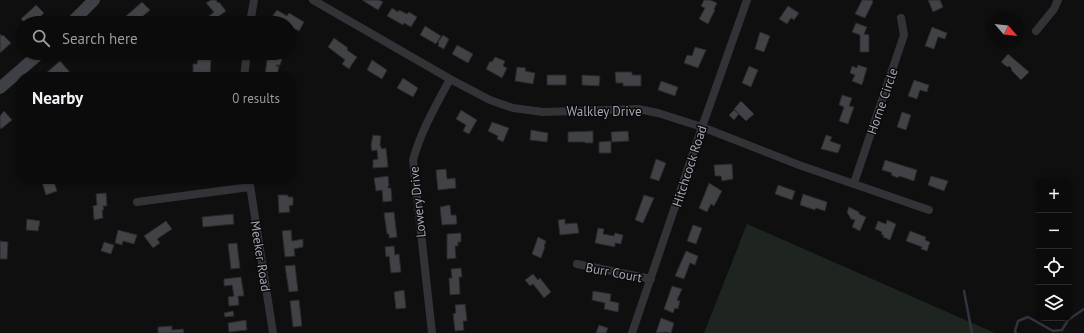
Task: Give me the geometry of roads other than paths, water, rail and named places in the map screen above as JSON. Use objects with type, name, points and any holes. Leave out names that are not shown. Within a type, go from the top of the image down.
[{"type":"street","points":[[78,16],[94,0]]},
{"type":"street","points":[[251,16],[254,0]]},
{"type":"street","name":"Walkley Drive","points":[[313,0],[450,79],[490,100],[513,108],[543,112],[638,110],[658,112],[702,127],[799,165],[929,210]]},
{"type":"street","name":"Hitchcock Road","points":[[632,333],[747,0]]},
{"type":"street","points":[[1036,31],[1054,9],[1058,0]]},
{"type":"street","name":"Horne Circle","points":[[854,183],[904,35],[901,18]]},
{"type":"street","points":[[18,72],[32,60]]},
{"type":"street","points":[[245,72],[246,60]]},
{"type":"street","points":[[0,88],[16,74]]},
{"type":"street","name":"Lowery Drive","points":[[432,333],[413,160],[416,147],[425,126],[450,79]]},
{"type":"street","points":[[137,202],[244,184]]},
{"type":"street","name":"Meeker Road","points":[[250,184],[273,333]]},
{"type":"street","name":"Burr Court","points":[[577,264],[651,279]]},
{"type":"waterway","points":[[964,291],[972,333]]},
{"type":"waterway","points":[[1016,333],[1015,331],[1018,321],[1028,317],[1053,331],[1062,330],[1068,320],[1084,309]]}]
